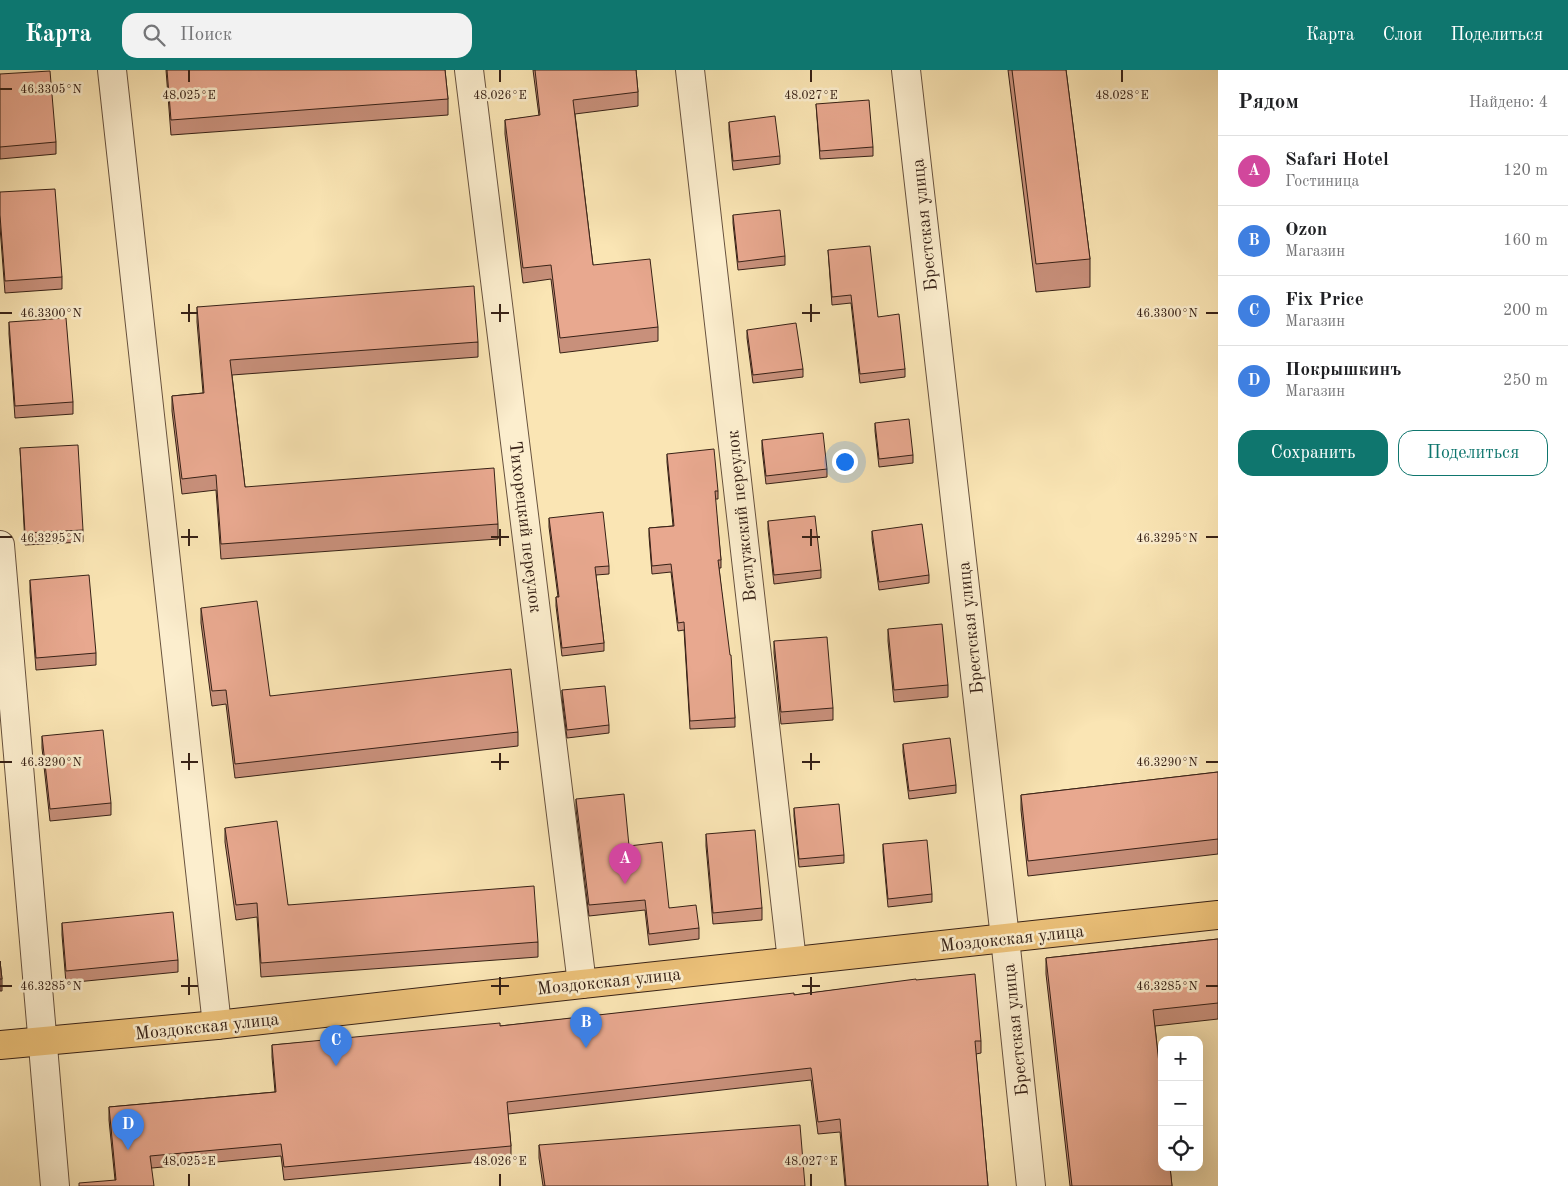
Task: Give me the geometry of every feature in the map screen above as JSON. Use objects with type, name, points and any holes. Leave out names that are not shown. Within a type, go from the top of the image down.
[{"type":"main road","name":"Моздокская улица","points":[[0,1045],[217,1025],[1218,915]]},
{"type":"street","points":[[112,70],[217,1025]]},
{"type":"street","name":"Тихорецкий переулок","points":[[469,70],[582,984]]},
{"type":"street","name":"Ветлужский переулок","points":[[690,70],[792,961]]},
{"type":"street","name":"Брестская улица","points":[[906,70],[1005,938],[1031,1186]]},
{"type":"street","points":[[0,546],[55,1186]]},
{"type":"building","points":[[167,70],[445,70],[448,99],[171,120]]},
{"type":"building","points":[[535,70],[636,70],[638,92],[573,100],[593,265],[650,259],[658,327],[560,338],[551,265],[523,268],[505,120],[540,115]]},
{"type":"building","points":[[1012,70],[1066,70],[1090,259],[1036,264]]},
{"type":"building","points":[[50,71],[56,142],[0,147],[0,74]]},
{"type":"building","points":[[869,100],[873,147],[820,151],[816,104]]},
{"type":"building","points":[[775,116],[780,156],[733,161],[729,122]]},
{"type":"building","points":[[55,189],[62,277],[5,281],[0,192]]},
{"type":"building","points":[[780,210],[785,256],[738,262],[733,215]]},
{"type":"building","points":[[870,246],[878,317],[899,314],[905,369],[860,374],[851,295],[832,297],[828,250]]},
{"type":"building","points":[[474,286],[478,342],[230,360],[245,487],[494,468],[498,524],[221,544],[216,475],[182,479],[172,396],[204,393],[197,307]]},
{"type":"building","points":[[66,318],[73,402],[15,406],[9,322]]},
{"type":"building","points":[[796,323],[803,369],[753,375],[747,330]]},
{"type":"building","points":[[909,419],[913,455],[879,459],[875,423]]},
{"type":"building","points":[[823,433],[827,469],[766,476],[762,440]]},
{"type":"building","points":[[78,445],[83,530],[25,533],[20,448]]},
{"type":"building","points":[[714,449],[718,491],[715,491],[721,560],[718,560],[731,655],[735,718],[690,721],[684,622],[678,623],[671,564],[652,566],[649,528],[674,526],[667,454]]},
{"type":"building","points":[[603,512],[609,566],[595,567],[604,643],[562,648],[556,597],[559,597],[549,518]]},
{"type":"building","points":[[815,516],[821,570],[774,575],[768,521]]},
{"type":"building","points":[[922,524],[929,575],[879,582],[872,531]]},
{"type":"building","points":[[89,575],[96,653],[36,658],[30,580]]},
{"type":"building","points":[[257,601],[270,696],[511,669],[518,732],[235,764],[226,690],[212,691],[201,608]]},
{"type":"building","points":[[942,624],[948,685],[894,690],[888,629]]},
{"type":"building","points":[[827,637],[833,708],[781,712],[774,641]]},
{"type":"building","points":[[605,686],[609,725],[567,730],[562,690]]},
{"type":"building","points":[[103,730],[111,803],[50,809],[42,736]]},
{"type":"building","points":[[950,738],[956,785],[909,791],[903,744]]},
{"type":"building","points":[[1218,772],[1218,839],[1028,861],[1021,795]]},
{"type":"building","points":[[624,794],[629,846],[662,842],[669,908],[696,905],[699,928],[649,934],[645,900],[589,905],[576,799]]},
{"type":"building","points":[[839,804],[844,855],[799,859],[794,808]]},
{"type":"building","points":[[277,821],[288,905],[534,886],[538,942],[261,963],[257,903],[236,905],[225,828]]},
{"type":"building","points":[[755,830],[762,908],[713,913],[706,834]]},
{"type":"building","points":[[927,840],[932,894],[888,899],[883,844]]},
{"type":"building","points":[[173,912],[178,960],[66,971],[62,923]]},
{"type":"building","points":[[1218,939],[1218,1003],[1153,1010],[1158,1054],[1158,1171],[1170,1171],[1172,1186],[1072,1186],[1046,958]]},
{"type":"building","points":[[0,961],[2,979],[0,979]]},
{"type":"building","points":[[975,974],[981,1041],[975,1041],[988,1186],[846,1186],[840,1119],[818,1122],[811,1068],[507,1102],[511,1146],[284,1167],[281,1144],[150,1156],[154,1186],[79,1186],[79,1183],[116,1180],[109,1107],[276,1092],[272,1045],[500,1023],[500,1026]]},
{"type":"building","points":[[800,1125],[805,1186],[545,1186],[539,1145]]},
{"type":"place","name":"Safari Hotel","points":[[625,884]]},
{"type":"place","name":"Ozon","points":[[586,1048]]},
{"type":"place","name":"Fix Price","points":[[336,1066]]},
{"type":"place","name":"Покрышкинъ","points":[[128,1150]]}]
